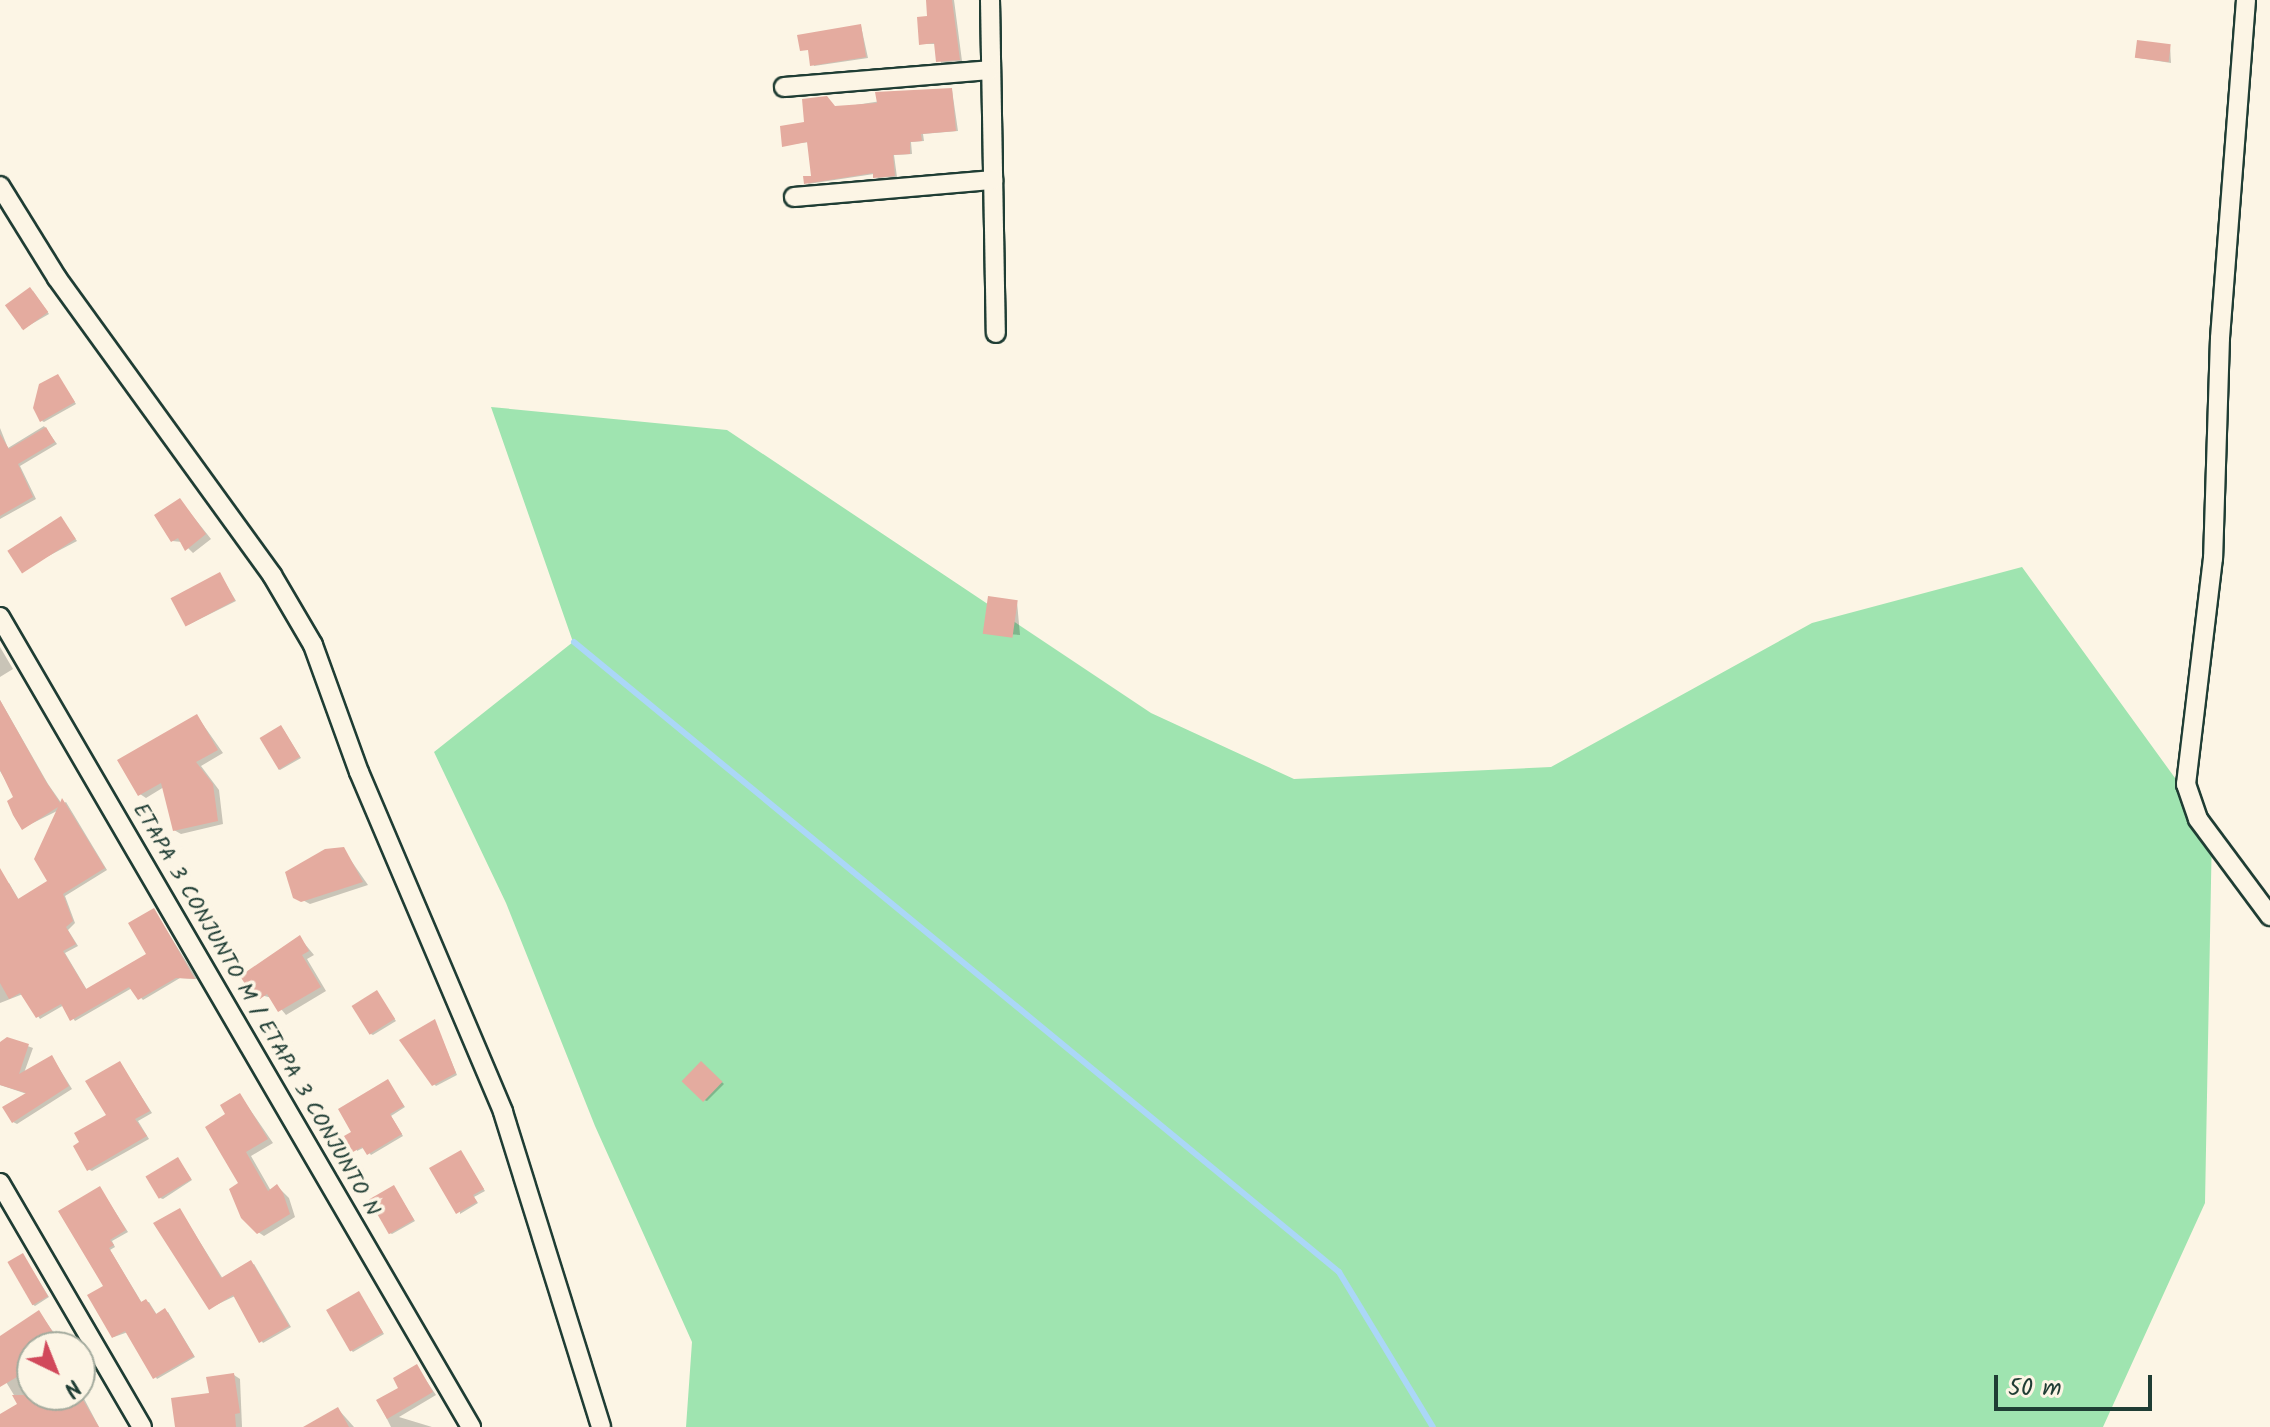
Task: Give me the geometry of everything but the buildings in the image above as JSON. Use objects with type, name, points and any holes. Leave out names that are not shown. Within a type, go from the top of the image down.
[{"type":"street","points":[[990,0],[996,333]]},
{"type":"street","points":[[2246,0],[2221,306],[2213,558],[2186,784],[2198,819],[2270,916]]},
{"type":"street","points":[[784,87],[989,70]]},
{"type":"street","points":[[794,197],[993,180]]},
{"type":"street","points":[[0,186],[57,278],[272,575],[313,645],[359,772],[503,1112],[601,1427]]},
{"type":"street","name":"ETAPA 3 CONJUNTO M / ETAPA 3 CONJUNTO N","points":[[0,617],[471,1427]]},
{"type":"street","points":[[0,1183],[142,1427]]},
{"type":"green space","points":[[491,407],[727,430],[1151,713],[1294,779],[1551,767],[1812,623],[2022,567],[2212,829],[2205,1203],[2103,1427],[686,1427],[692,1342],[595,1126],[506,903],[434,752],[573,642]]},
{"type":"waterway","points":[[574,642],[1339,1272],[1433,1427]]}]
